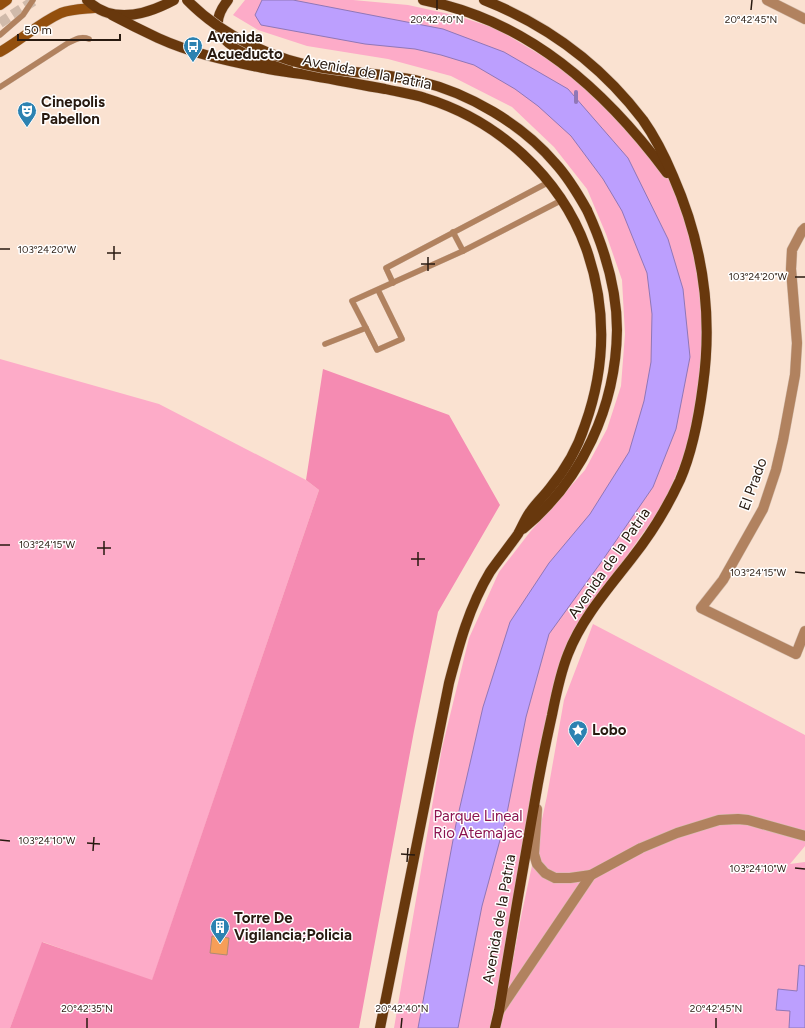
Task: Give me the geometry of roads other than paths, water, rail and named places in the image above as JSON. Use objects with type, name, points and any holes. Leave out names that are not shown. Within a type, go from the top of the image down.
[{"type":"main road","points":[[0,5],[6,0]]},
{"type":"main road","points":[[86,0],[94,8]]},
{"type":"main road","points":[[112,15],[130,15],[148,12],[174,0]]},
{"type":"main road","name":"Avenida de la Patria","points":[[187,0],[198,11],[224,30],[279,57],[300,64],[322,68],[417,80],[448,89],[480,104],[511,124],[541,148],[567,177],[587,210],[604,252],[613,289],[617,329],[614,372],[606,406],[593,438],[578,466],[559,492],[536,518],[518,533]]},
{"type":"main road","points":[[228,0],[219,16],[218,23],[219,32],[224,40],[234,47],[252,55],[312,75]]},
{"type":"main road","name":"Avenida de la Patria","points":[[423,0],[439,3],[479,16],[518,34],[548,52],[605,100],[639,137],[678,188]]},
{"type":"main road","name":"Avenida de la Patria","points":[[484,0],[500,6],[536,24],[571,47],[609,80],[643,121],[665,157],[690,218],[698,249],[705,293],[706,346],[698,417],[681,477],[662,514],[634,556],[600,598],[584,621],[568,654],[558,688],[541,765],[495,1028]]},
{"type":"main road","points":[[0,52],[61,13],[72,10],[94,8]]},
{"type":"main road","name":"Avenida de la Patria","points":[[94,8],[159,38],[193,51],[264,69],[312,75],[424,97],[463,112],[496,132],[528,158],[550,182],[568,209],[582,236],[592,266],[599,297],[602,329],[601,362],[595,394],[581,435],[569,460],[551,487],[530,512],[518,533],[490,572],[474,604],[461,637],[450,683],[380,1028]]},
{"type":"street","points":[[767,0],[805,19]]},
{"type":"street","name":"El Prado","points":[[805,228],[792,250],[797,342],[795,375],[784,440],[776,470],[763,509],[723,580],[701,608],[796,654],[805,631]]},
{"type":"street","points":[[541,765],[534,854],[537,864],[545,873],[555,878],[570,878],[591,875],[641,848],[677,833],[719,820],[748,820],[805,836]]},
{"type":"street","points":[[499,1011],[591,875]]},
{"type":"lane","points":[[0,35],[23,15],[33,0]]},
{"type":"lane","points":[[0,87],[68,43],[78,38],[89,39]]},
{"type":"lane","points":[[393,283],[386,268],[550,182]]},
{"type":"lane","points":[[378,290],[402,339],[377,350],[352,302],[393,283],[463,251],[562,200]]},
{"type":"lane","points":[[453,232],[463,251]]},
{"type":"lane","points":[[326,344],[366,328]]},
{"type":"waterway","points":[[576,92],[576,102]]},
{"type":"tunnel","points":[[0,23],[35,0]]},
{"type":"place","name":"Avenida Acueducto","points":[[193,63]]},
{"type":"place","name":"Cinepolis Pabellon","points":[[27,128]]},
{"type":"place","name":"Lobo","points":[[578,747]]},
{"type":"place","name":"Torre De Vigilancia;Policia","points":[[220,944]]},
{"type":"park label","name":"Parque Lineal Rio Atemajac","points":[[478,824]]}]
